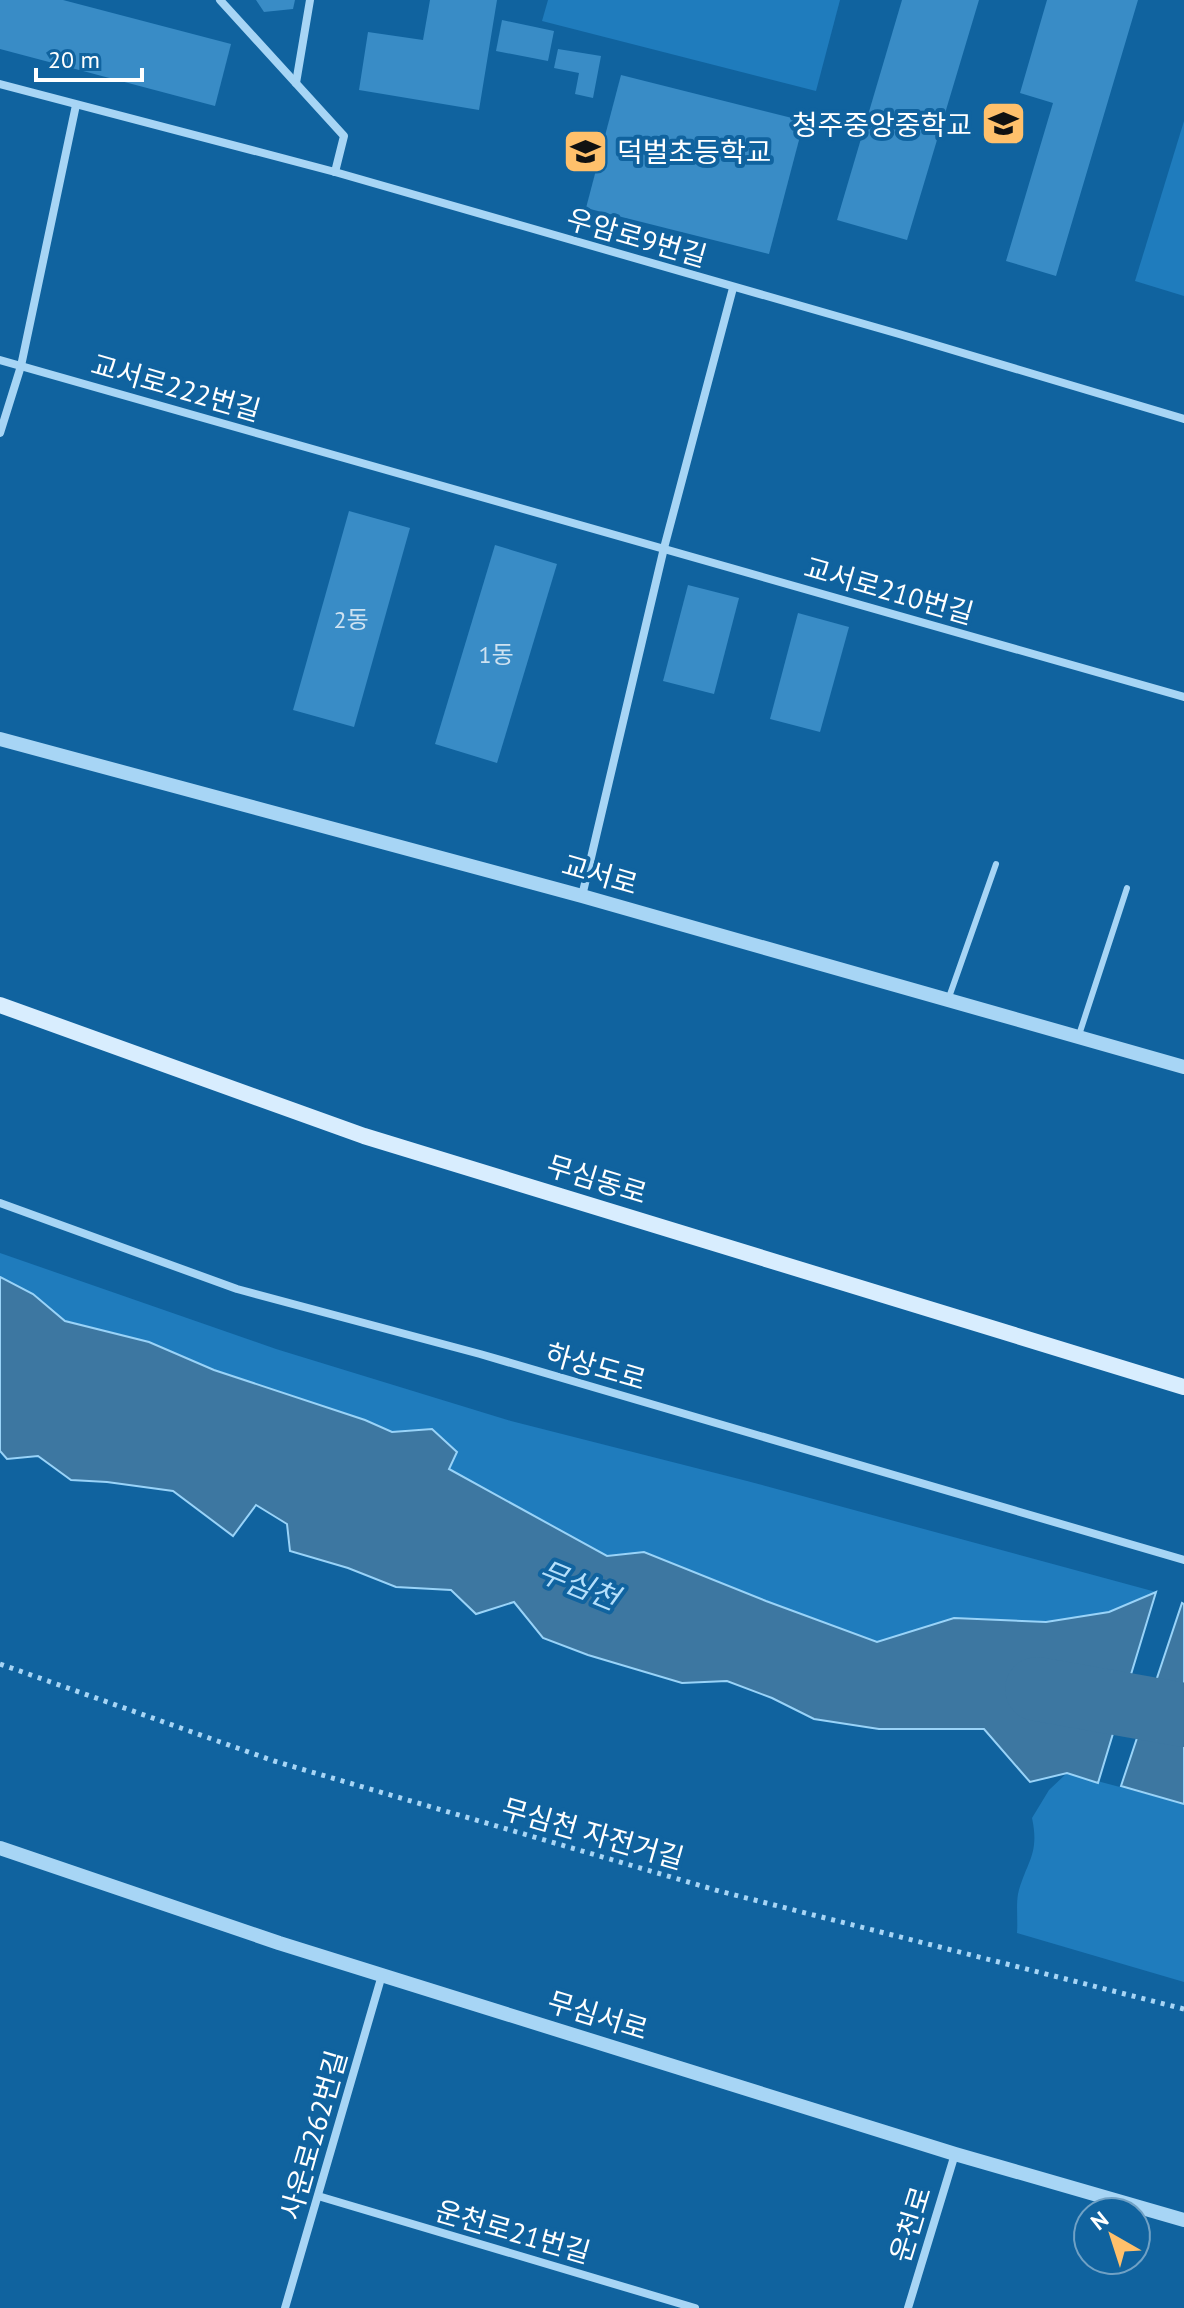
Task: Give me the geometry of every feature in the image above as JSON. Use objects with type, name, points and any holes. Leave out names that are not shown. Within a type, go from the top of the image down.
[{"type":"main road","name":"무심동로","points":[[0,1005],[364,1136],[1184,1387]]},
{"type":"street","points":[[220,0],[344,136],[335,172]]},
{"type":"street","points":[[296,83],[310,0]]},
{"type":"street","name":"우암로9번길","points":[[0,84],[335,172],[1184,419]]},
{"type":"street","points":[[0,433],[21,366],[76,105]]},
{"type":"street","points":[[582,896],[664,548],[733,288]]},
{"type":"street","name":"교서로222번길","points":[[0,360],[319,450]]},
{"type":"street","name":"교서로210번길","points":[[319,450],[1184,697]]},
{"type":"street","name":"교서로","points":[[0,739],[582,896],[1184,1067]]},
{"type":"street","name":"하상도로","points":[[0,1203],[237,1289],[480,1354],[1184,1560]]},
{"type":"street","name":"무심서로","points":[[0,1848],[279,1943],[955,2154],[1184,2220]]},
{"type":"street","name":"사운로262번길","points":[[285,2308],[382,1975]]},
{"type":"street","name":"운천로","points":[[908,2308],[955,2154]]},
{"type":"street","name":"운천로21번길","points":[[318,2196],[695,2308]]},
{"type":"lane","points":[[948,1000],[996,864]]},
{"type":"lane","points":[[1078,1038],[1127,888]]},
{"type":"path","name":"무심천 자전거길","points":[[0,1664],[274,1761],[675,1878],[1184,2009]]},
{"type":"shaded area","points":[[548,0],[840,0],[816,91],[542,21]]},
{"type":"shaded area","points":[[1184,121],[1184,296],[1135,281]]},
{"type":"shaded area","points":[[0,1253],[276,1349],[511,1421],[747,1481],[1156,1592],[1110,1612],[1046,1622],[954,1618],[877,1642],[644,1552],[607,1556],[449,1469],[432,1429],[392,1432],[365,1420],[214,1370],[149,1342],[65,1321],[33,1294],[0,1277]]},
{"type":"shaded area","points":[[1067,1773],[1184,1804],[1184,1982],[1017,1933],[1018,1894],[1033,1850],[1032,1818],[1049,1790]]},
{"type":"water","points":[[0,1277],[33,1294],[65,1321],[149,1342],[214,1370],[365,1420],[392,1432],[432,1429],[457,1452],[449,1469],[607,1556],[644,1552],[877,1642],[954,1618],[1046,1622],[1109,1612],[1156,1592],[1098,1783],[1067,1773],[1030,1782],[984,1729],[879,1729],[814,1719],[772,1698],[727,1681],[682,1683],[588,1655],[543,1638],[514,1602],[476,1614],[451,1590],[396,1587],[348,1568],[290,1551],[287,1524],[256,1505],[233,1536],[173,1491],[71,1480],[38,1456],[7,1459],[0,1451]]},
{"type":"water","points":[[1184,1604],[1184,1804],[1121,1786]]},
{"type":"building","points":[[0,0],[63,0],[231,44],[215,106],[0,49]]},
{"type":"building","points":[[256,0],[295,0],[293,9],[264,12]]},
{"type":"building","points":[[430,0],[497,0],[479,110],[359,90],[368,32],[423,40]]},
{"type":"building","points":[[902,0],[979,0],[907,240],[837,220]]},
{"type":"building","points":[[1047,0],[1138,0],[1056,276],[1006,261],[1053,103],[1020,93]]},
{"type":"building","points":[[502,20],[554,31],[548,61],[496,51]]},
{"type":"building","points":[[558,49],[601,56],[593,98],[575,94],[579,73],[554,68]]},
{"type":"building","points":[[621,75],[804,121],[769,254],[586,208]]},
{"type":"building","points":[[349,511],[410,528],[354,727],[293,710]]},
{"type":"building","points":[[495,545],[557,564],[497,763],[435,744]]},
{"type":"building","points":[[688,585],[739,598],[714,694],[663,681]]},
{"type":"building","points":[[798,613],[849,627],[820,732],[770,719]]},
{"type":"waterway","name":"무심천","points":[[1037,1689],[1184,1715]]},
{"type":"place","name":"청주중앙중학교","points":[[1003,124]]},
{"type":"place","name":"덕벌초등학교","points":[[586,151]]}]
